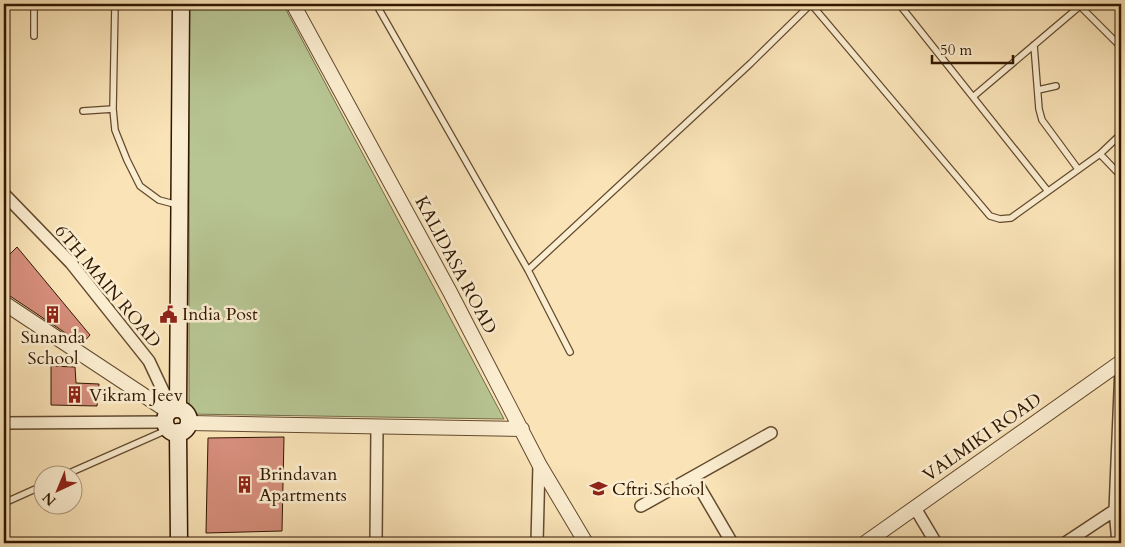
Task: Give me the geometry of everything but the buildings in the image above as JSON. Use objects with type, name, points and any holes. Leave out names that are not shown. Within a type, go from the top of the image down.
[{"type":"main road","points":[[179,543],[174,420],[180,205],[181,4]]},
{"type":"street","name":"KALIDASA ROAD","points":[[294,4],[450,292],[540,464],[586,543]]},
{"type":"street","name":"6TH MAIN ROAD","points":[[4,194],[71,263],[149,361],[174,420]]},
{"type":"street","points":[[4,303],[174,420]]},
{"type":"street","name":"VALMIKI ROAD","points":[[865,543],[1121,362]]},
{"type":"street","points":[[1118,543],[1121,367]]},
{"type":"street","points":[[4,423],[174,420],[522,430]]},
{"type":"street","points":[[376,543],[377,427]]},
{"type":"street","points":[[641,506],[694,478],[771,433]]},
{"type":"street","points":[[537,543],[540,464]]},
{"type":"street","points":[[694,478],[732,543]]},
{"type":"street","points":[[915,508],[936,543]]},
{"type":"street","points":[[1065,543],[1117,514]]},
{"type":"lane","points":[[34,4],[34,36]]},
{"type":"lane","points":[[115,4],[113,109],[115,130],[140,186],[159,200],[180,205]]},
{"type":"lane","points":[[376,4],[528,270],[570,352]]},
{"type":"lane","points":[[528,270],[751,63],[811,4],[990,216],[1000,219],[1011,218],[1047,190],[1100,154],[1121,134]]},
{"type":"lane","points":[[899,4],[1047,190]]},
{"type":"lane","points":[[974,96],[1078,5],[1121,47]]},
{"type":"lane","points":[[1034,45],[1042,120],[1078,169]]},
{"type":"lane","points":[[1038,90],[1056,86]]},
{"type":"lane","points":[[82,111],[113,109]]},
{"type":"lane","points":[[1100,154],[1121,176]]},
{"type":"lane","points":[[82,466],[174,420]]},
{"type":"lane","points":[[4,503],[32,490]]},
{"type":"green space","points":[[189,4],[283,4],[504,419],[189,414]]},
{"type":"place","name":"Sunanda School","points":[[53,314]]},
{"type":"place","name":"India Post","points":[[168,314]]},
{"type":"place","name":"Vikram Jeev","points":[[75,395]]},
{"type":"place","name":"Brindavan Apartments","points":[[245,484]]},
{"type":"place","name":"Cftri School","points":[[598,489]]}]
